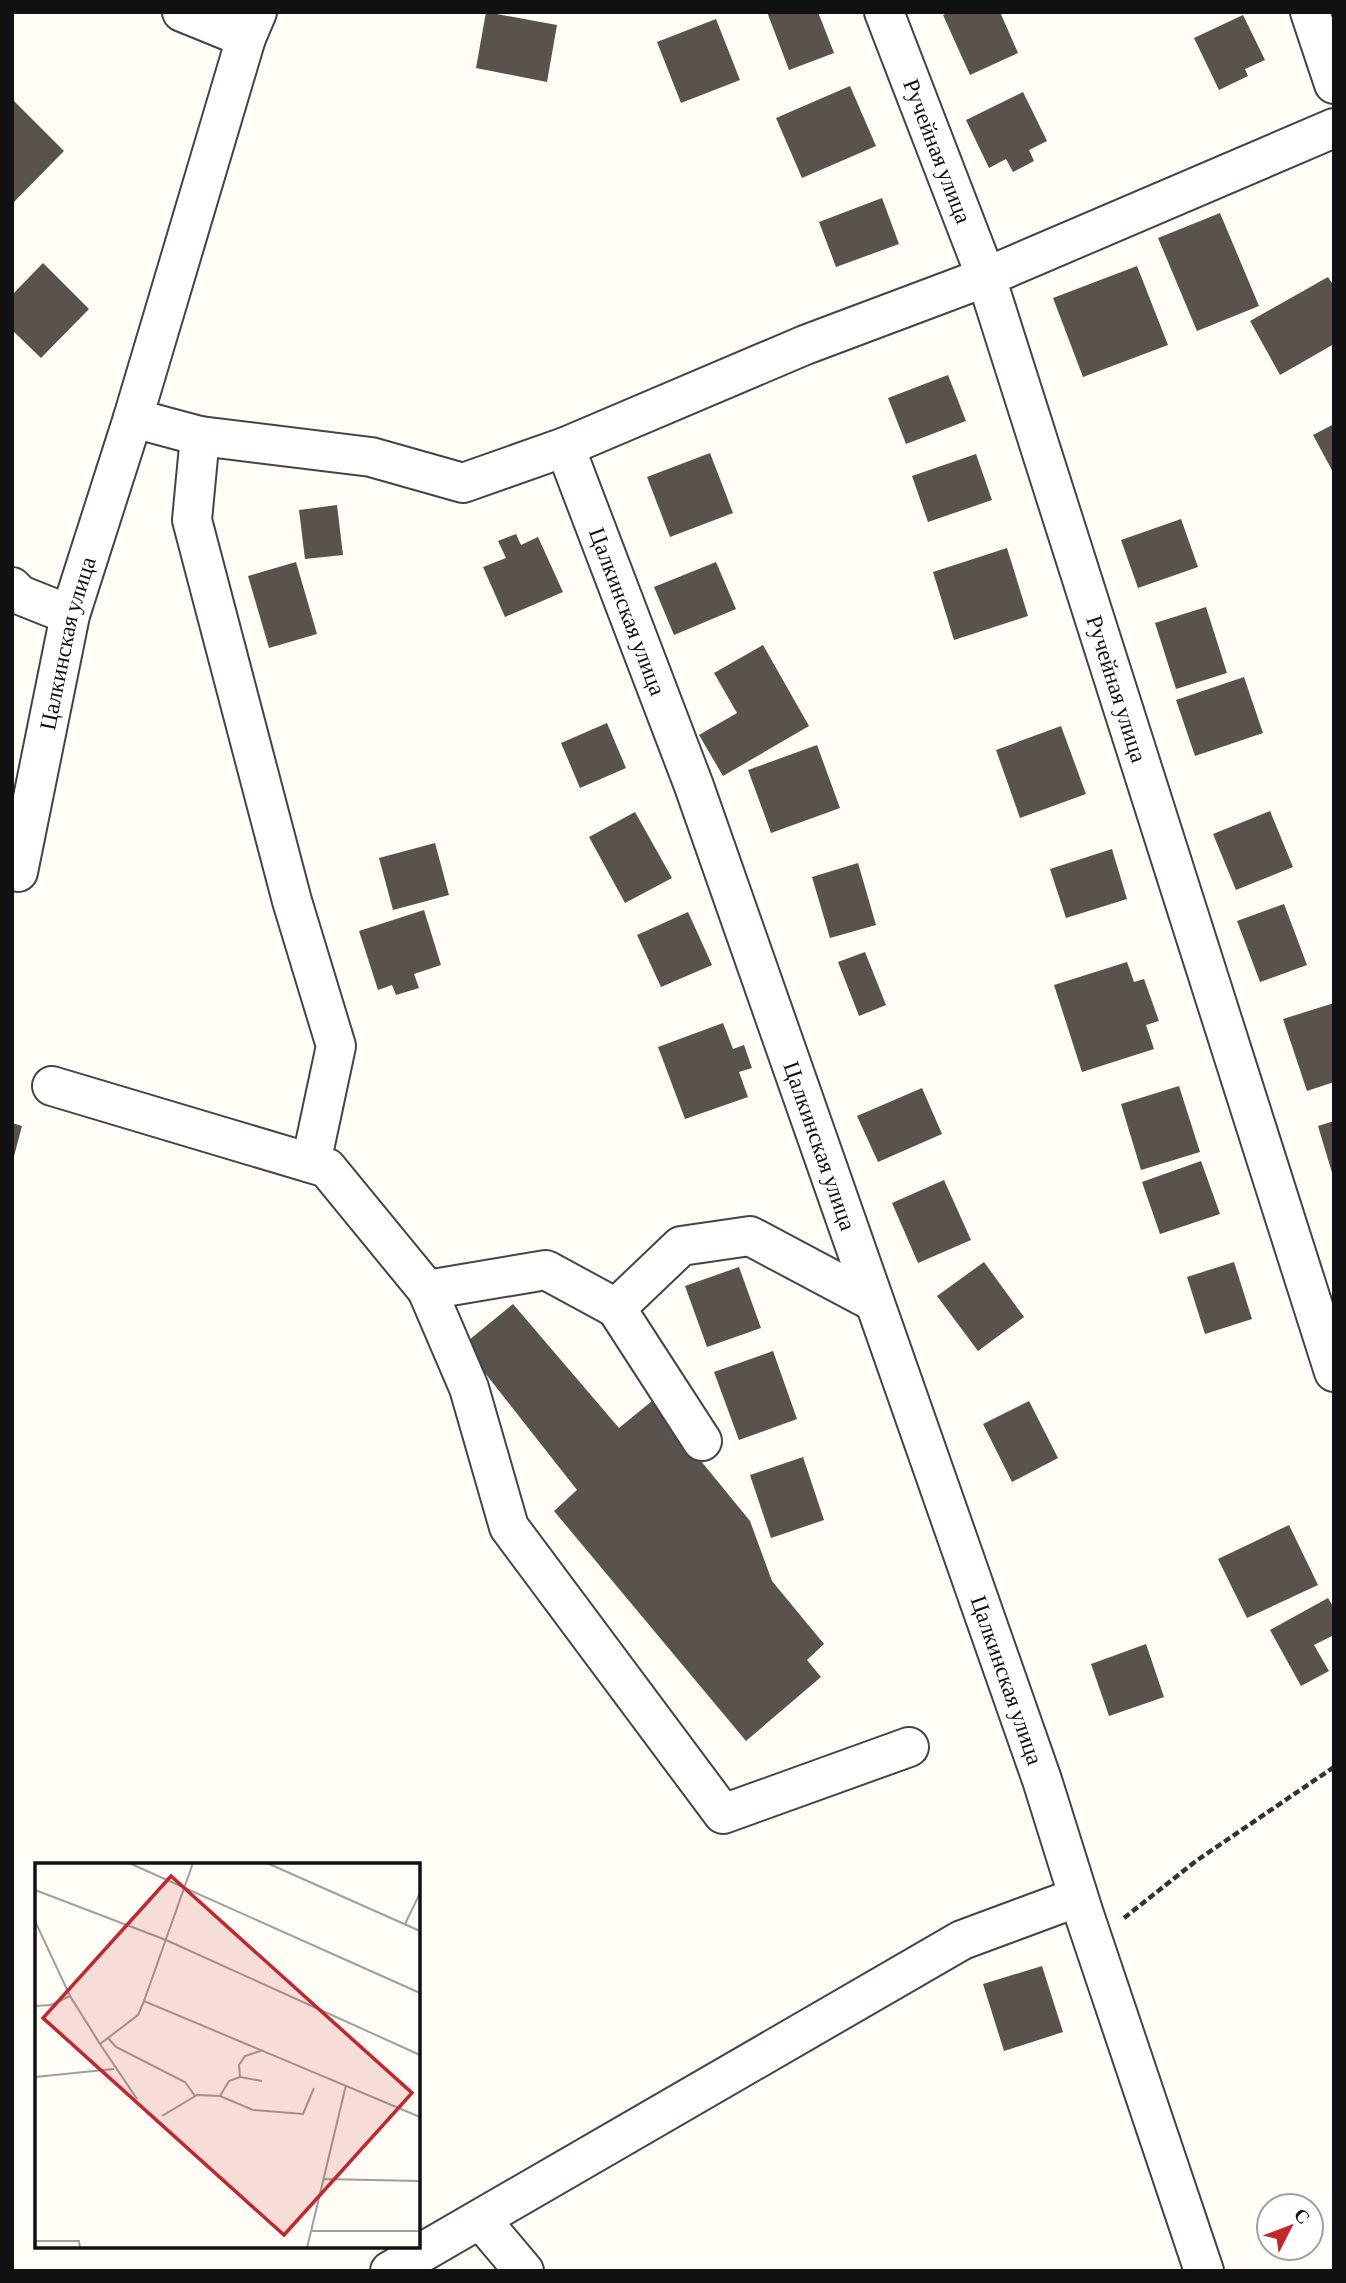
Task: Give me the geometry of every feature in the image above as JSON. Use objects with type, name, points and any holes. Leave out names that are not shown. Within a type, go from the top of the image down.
[{"type":"street","points":[[182,12],[252,25]]},
{"type":"street","name":"Ручейная улица","points":[[884,12],[986,277],[1334,1371]]},
{"type":"street","points":[[1310,12],[1334,84]]},
{"type":"street","name":"Цалкинская улица","points":[[18,872],[70,615],[133,418],[252,25]]},
{"type":"street","points":[[133,418],[201,436],[371,457],[463,483],[565,447],[805,345],[986,277],[1334,128]]},
{"type":"street","points":[[201,436],[192,520],[292,901],[336,1046],[311,1163]]},
{"type":"street","name":"Цалкинская улица","points":[[565,447],[694,786],[1042,1780],[1204,2271]]},
{"type":"street","points":[[12,587],[20,595],[70,615]]},
{"type":"street","points":[[52,1086],[327,1168],[427,1290],[468,1388],[509,1527],[723,1814],[909,1747]]},
{"type":"street","points":[[615,1308],[681,1246],[750,1236],[874,1302]]},
{"type":"street","points":[[427,1290],[546,1270],[615,1308],[702,1441]]},
{"type":"street","points":[[390,2271],[962,1940],[1079,1897]]},
{"type":"street","points":[[481,2220],[524,2271]]},
{"type":"path","points":[[1094,1941],[1196,1861],[1334,1768]]},
{"type":"building","points":[[486,12],[557,25],[547,82],[476,68]]},
{"type":"building","points":[[767,12],[818,12],[834,53],[789,70]]},
{"type":"building","points":[[949,12],[1000,12],[1018,53],[970,75],[943,15]]},
{"type":"building","points":[[1243,15],[1265,60],[1245,69],[1248,76],[1219,90],[1194,38]]},
{"type":"building","points":[[716,19],[740,80],[681,103],[657,42]]},
{"type":"building","points":[[850,86],[876,146],[802,178],[776,118]]},
{"type":"building","points":[[1023,92],[1047,141],[1029,150],[1034,161],[1013,172],[1006,159],[989,168],[966,120]]},
{"type":"building","points":[[12,99],[64,151],[12,204]]},
{"type":"building","points":[[882,198],[899,244],[836,267],[819,222]]},
{"type":"building","points":[[1220,213],[1259,306],[1197,331],[1158,238]]},
{"type":"building","points":[[43,263],[89,309],[41,358],[12,330],[12,295]]},
{"type":"building","points":[[1137,266],[1168,345],[1083,377],[1053,298]]},
{"type":"building","points":[[1328,277],[1334,286],[1334,344],[1280,375],[1250,321]]},
{"type":"building","points":[[948,375],[966,421],[906,444],[888,398]]},
{"type":"building","points":[[1334,424],[1334,474],[1313,435]]},
{"type":"building","points":[[710,453],[733,513],[670,537],[647,477]]},
{"type":"building","points":[[976,454],[992,500],[928,522],[912,476]]},
{"type":"building","points":[[337,505],[343,555],[305,559],[299,510]]},
{"type":"building","points":[[1181,519],[1198,567],[1138,588],[1121,540]]},
{"type":"building","points":[[516,534],[521,545],[538,537],[563,592],[505,617],[483,567],[506,558],[498,541]]},
{"type":"building","points":[[1007,548],[1028,616],[954,640],[933,572]]},
{"type":"building","points":[[296,562],[317,634],[269,648],[248,576]]},
{"type":"building","points":[[716,562],[736,609],[674,635],[654,587]]},
{"type":"building","points":[[1206,607],[1227,673],[1176,689],[1155,623]]},
{"type":"building","points":[[763,645],[809,726],[723,776],[699,735],[737,713],[714,673]]},
{"type":"building","points":[[1244,677],[1263,733],[1195,756],[1176,700]]},
{"type":"building","points":[[607,723],[626,768],[580,788],[561,743]]},
{"type":"building","points":[[1061,726],[1086,794],[1020,818],[996,750]]},
{"type":"building","points":[[817,745],[840,808],[771,833],[748,770]]},
{"type":"building","points":[[1270,811],[1293,867],[1236,890],[1213,834]]},
{"type":"building","points":[[635,812],[672,878],[625,903],[589,837]]},
{"type":"building","points":[[435,843],[449,895],[393,910],[379,858]]},
{"type":"building","points":[[1112,849],[1127,899],[1066,918],[1050,869]]},
{"type":"building","points":[[858,863],[876,925],[830,938],[812,877]]},
{"type":"building","points":[[1284,904],[1307,965],[1260,982],[1237,921]]},
{"type":"building","points":[[424,910],[441,965],[414,974],[419,988],[396,995],[392,985],[378,990],[359,931]]},
{"type":"building","points":[[688,912],[712,965],[661,987],[637,935]]},
{"type":"building","points":[[865,952],[886,1005],[859,1016],[838,962]]},
{"type":"building","points":[[1127,962],[1134,982],[1144,979],[1159,1021],[1146,1025],[1154,1049],[1082,1072],[1054,985]]},
{"type":"building","points":[[1334,1003],[1334,1082],[1307,1091],[1283,1019]]},
{"type":"building","points":[[723,1023],[733,1049],[744,1045],[752,1068],[739,1072],[748,1097],[685,1119],[658,1047]]},
{"type":"building","points":[[1179,1086],[1200,1152],[1141,1170],[1121,1104]]},
{"type":"building","points":[[922,1088],[942,1134],[878,1162],[857,1116]]},
{"type":"building","points":[[1334,1121],[1334,1175],[1333,1176],[1318,1126]]},
{"type":"building","points":[[12,1123],[22,1126],[13,1160],[12,1160]]},
{"type":"building","points":[[1201,1161],[1220,1214],[1160,1234],[1142,1182]]},
{"type":"building","points":[[944,1180],[971,1240],[918,1263],[892,1203]]},
{"type":"building","points":[[984,1262],[1024,1317],[978,1351],[937,1296]]},
{"type":"building","points":[[1234,1262],[1252,1319],[1205,1334],[1187,1277]]},
{"type":"building","points":[[739,1267],[761,1328],[707,1347],[685,1286]]},
{"type":"building","points":[[513,1304],[619,1428],[652,1401],[750,1521],[772,1581],[824,1644],[807,1660],[821,1677],[746,1741],[554,1511],[577,1490],[463,1345]]},
{"type":"building","points":[[773,1351],[797,1419],[739,1440],[714,1372]]},
{"type":"building","points":[[1029,1401],[1058,1458],[1012,1482],[983,1424]]},
{"type":"building","points":[[803,1457],[824,1520],[771,1538],[750,1475]]},
{"type":"building","points":[[1289,1525],[1318,1585],[1247,1618],[1218,1559]]},
{"type":"building","points":[[1328,1598],[1334,1608],[1334,1635],[1314,1645],[1329,1671],[1301,1686],[1270,1630]]},
{"type":"building","points":[[1146,1644],[1164,1697],[1109,1716],[1091,1664]]},
{"type":"building","points":[[1042,1966],[1063,2032],[1004,2051],[983,1984]]}]
